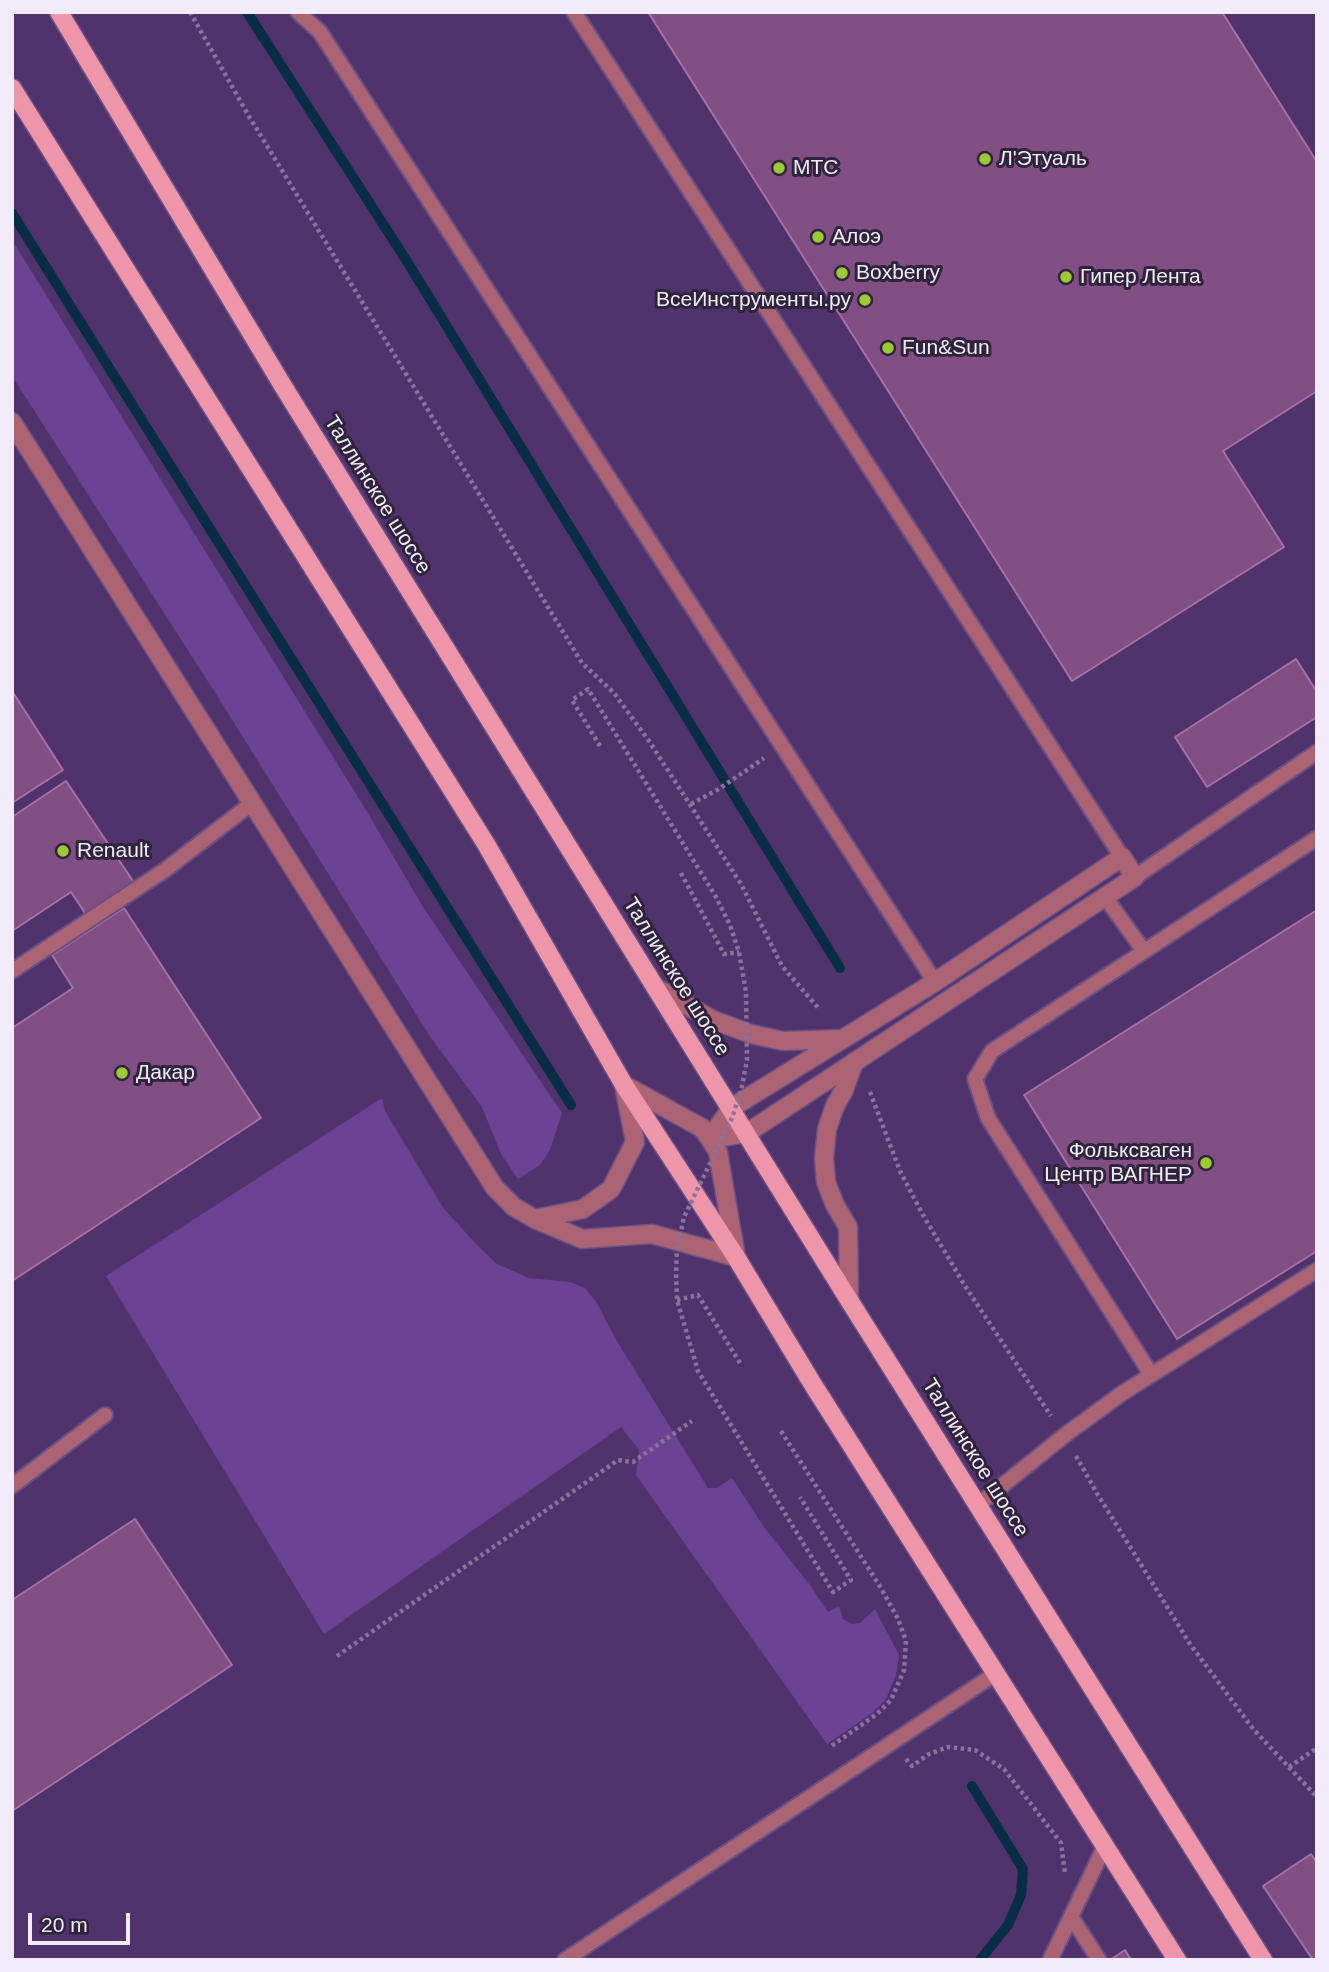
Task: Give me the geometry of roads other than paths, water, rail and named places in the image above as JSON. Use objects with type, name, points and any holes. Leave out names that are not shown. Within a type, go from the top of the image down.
[{"type":"main road","name":"Таллинское шоссе","points":[[58,12],[284,386],[656,988],[977,1506],[1263,1960]]},
{"type":"main road","points":[[12,88],[486,844],[624,1085],[736,1257],[995,1674],[1177,1960]]},
{"type":"street","points":[[14,427],[495,1188],[514,1207],[582,1239],[652,1234],[736,1257],[718,1152],[710,1139],[702,1128],[624,1085]]},
{"type":"street","points":[[1122,856],[1135,877],[747,1133],[710,1139],[731,1108],[935,982],[1122,856]]},
{"type":"street","points":[[656,988],[713,1020],[751,1034],[783,1041],[841,1039]]},
{"type":"street","points":[[849,1300],[848,1227],[826,1182],[824,1158],[827,1129],[854,1062]]},
{"type":"street","points":[[535,1219],[583,1209],[611,1189],[635,1142],[624,1085]]},
{"type":"lane","points":[[574,12],[1122,856]]},
{"type":"lane","points":[[300,13],[320,32],[935,982]]},
{"type":"lane","points":[[1135,877],[1317,752]]},
{"type":"lane","points":[[12,971],[165,870],[251,804]]},
{"type":"lane","points":[[1151,1374],[988,1118],[975,1079],[992,1051],[1317,838]]},
{"type":"lane","points":[[1105,897],[1144,951]]},
{"type":"lane","points":[[977,1506],[1065,1435],[1151,1374],[1317,1270]]},
{"type":"lane","points":[[12,1486],[105,1415]]},
{"type":"lane","points":[[565,1960],[995,1674]]},
{"type":"lane","points":[[1050,1960],[1105,1846]]},
{"type":"lane","points":[[1072,1918],[1099,1960]]},
{"type":"waterway","points":[[247,12],[408,263],[840,968]]},
{"type":"waterway","points":[[12,213],[571,1105]]},
{"type":"waterway","points":[[972,1786],[1023,1869],[1021,1895],[1008,1925],[980,1960]]},
{"type":"place","name":"Л'Этуаль","points":[[985,159]]},
{"type":"place","name":"МТС","points":[[779,168]]},
{"type":"place","name":"Алоэ","points":[[818,237]]},
{"type":"place","name":"Boxberry","points":[[842,273]]},
{"type":"place","name":"Гипер Лента","points":[[1066,277]]},
{"type":"place","name":"ВсеИнструменты.ру","points":[[865,300]]},
{"type":"place","name":"Fun&Sun","points":[[888,348]]},
{"type":"place","name":"Renault","points":[[63,851]]},
{"type":"place","name":"Дакар","points":[[122,1073]]},
{"type":"place","name":"Фольксваген Центр ВАГНЕР","points":[[1206,1163]]}]
